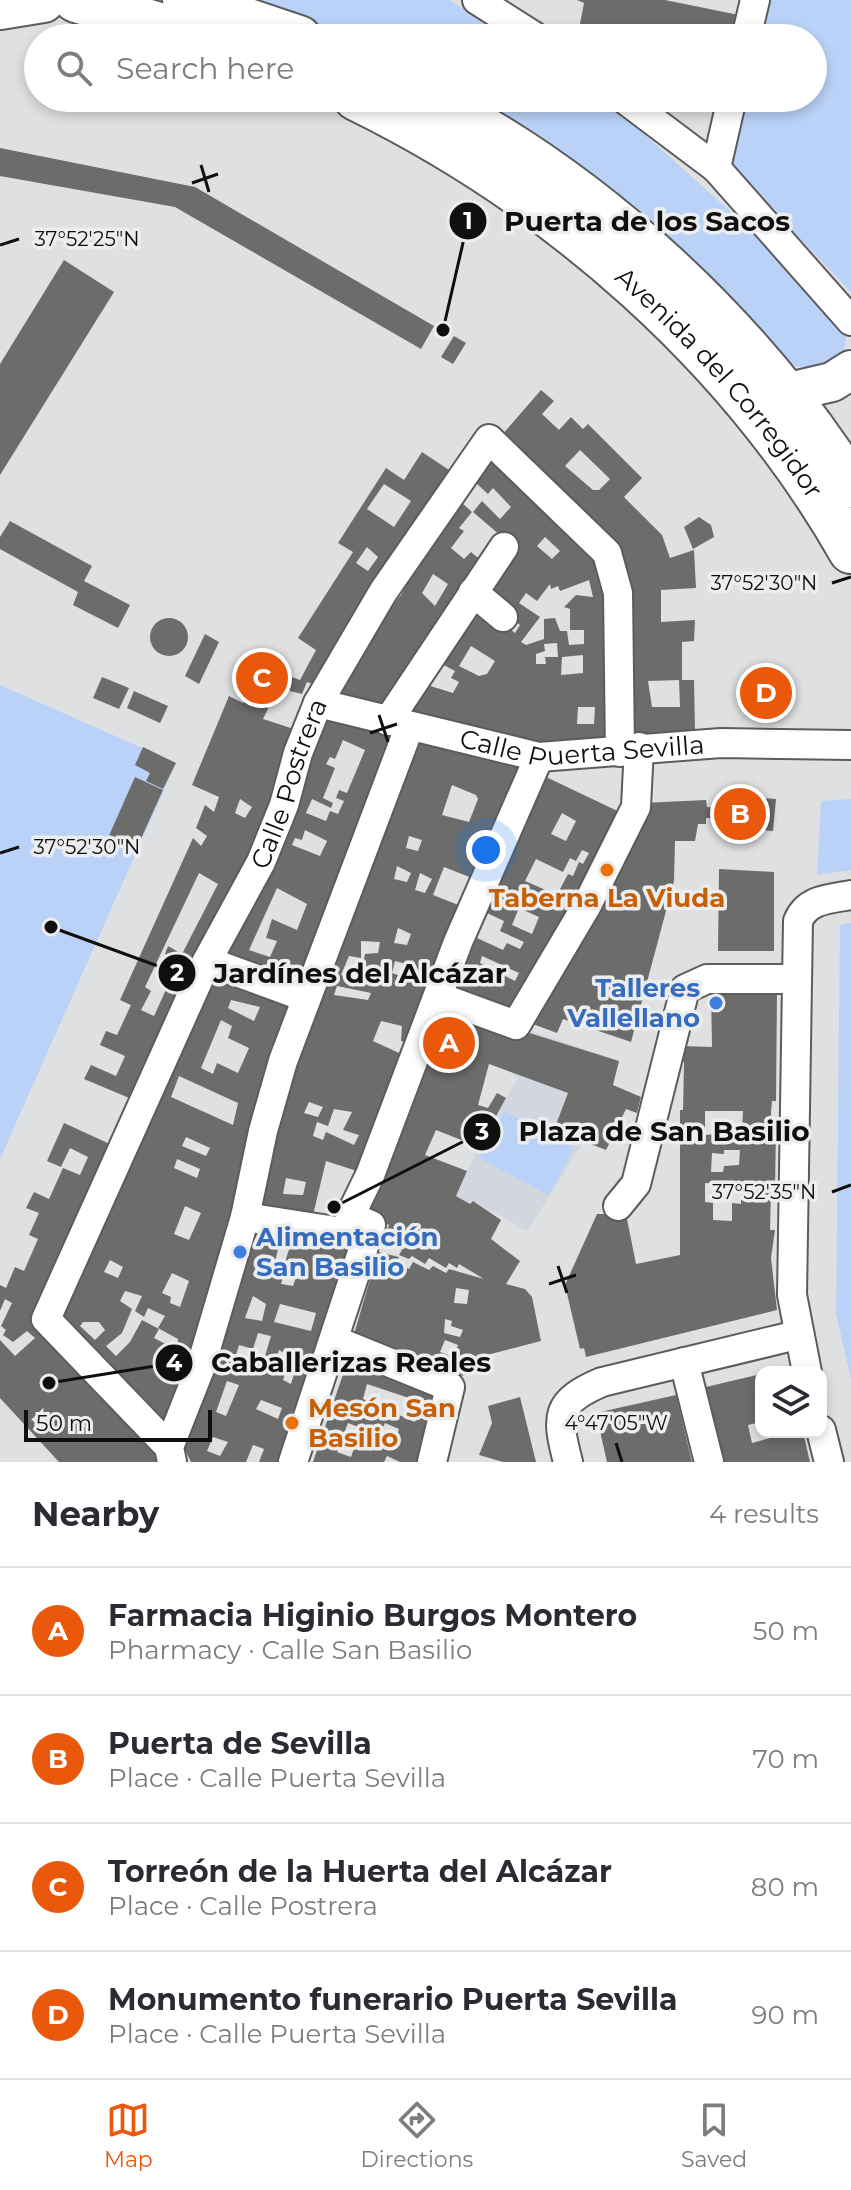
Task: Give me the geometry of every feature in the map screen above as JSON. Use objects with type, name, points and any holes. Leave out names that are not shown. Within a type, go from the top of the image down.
[{"type":"main road","points":[[0,7],[43,0]]},
{"type":"main road","points":[[76,0],[156,24]]},
{"type":"main road","points":[[185,0],[257,24]]},
{"type":"main road","name":"Avenida del Corregidor","points":[[381,112],[465,158],[543,211],[638,288],[759,420],[847,503]]},
{"type":"main road","name":"Avenida del Corregidor","points":[[451,112],[545,170],[606,216],[696,296],[785,393],[822,439],[847,503]]},
{"type":"main road","points":[[785,393],[832,382],[851,370]]},
{"type":"street","points":[[749,24],[755,0]]},
{"type":"street","points":[[483,1],[517,24]]},
{"type":"street","points":[[642,112],[716,168],[851,321]]},
{"type":"street","points":[[716,168],[729,112]]},
{"type":"street","name":"Calle Postrera","points":[[170,1455],[46,1319],[207,961],[261,862],[284,805],[298,753],[318,703],[383,592],[489,439],[607,553],[616,578],[630,750]]},
{"type":"street","points":[[170,1455],[201,1366],[245,1217],[263,1131],[398,724],[473,592],[504,547]]},
{"type":"street","points":[[473,592],[503,617]]},
{"type":"street","name":"Calle Puerta Sevilla","points":[[318,703],[539,757],[721,743],[851,745]]},
{"type":"street","points":[[439,997],[516,1025],[587,905],[636,807],[630,750]]},
{"type":"street","points":[[293,1462],[371,1225],[350,1216],[370,1175],[458,942],[539,757]]},
{"type":"street","points":[[805,1366],[797,1335],[792,1295],[798,921],[803,909],[816,902],[851,895]]},
{"type":"street","points":[[207,961],[305,997]]},
{"type":"street","points":[[618,1206],[636,1184],[685,989],[707,979],[796,979]]},
{"type":"street","points":[[245,1217],[368,1236]]},
{"type":"street","points":[[568,1462],[560,1415],[569,1399],[602,1382],[797,1335]]},
{"type":"street","points":[[334,1340],[450,1387],[432,1462]]},
{"type":"street","points":[[684,1362],[709,1462]]},
{"type":"street","points":[[823,1438],[829,1462]]},
{"type":"shaded area","points":[[247,0],[449,0],[489,24],[308,24]]},
{"type":"shaded area","points":[[766,0],[851,0],[851,292],[730,165],[742,112],[827,112],[827,24],[761,24]]},
{"type":"shaded area","points":[[479,112],[617,112],[633,124],[752,231],[816,297],[846,337],[844,349],[831,363],[800,367],[780,361]]},
{"type":"shaded area","points":[[0,685],[176,763],[0,1159]]},
{"type":"shaded area","points":[[851,799],[851,870],[817,875],[821,801]]},
{"type":"shaded area","points":[[851,923],[851,1379],[836,1314],[840,925]]},
{"type":"shaded area","points":[[526,1029],[619,1061],[611,1085],[626,1106],[585,1140],[527,1231],[473,1201],[470,1204],[455,1196],[487,1129],[518,1078],[513,1074]]},
{"type":"shaded area","points":[[504,1111],[574,1148],[549,1195],[479,1158]]},
{"type":"building","points":[[577,0],[665,0],[744,16],[742,24],[580,24],[584,3]]},
{"type":"building","points":[[0,148],[195,187],[434,326],[421,349],[175,207],[0,176]]},
{"type":"building","points":[[64,260],[114,292],[0,475],[0,364]]},
{"type":"building","points":[[454,336],[466,343],[453,364],[441,357]]},
{"type":"building","points":[[541,390],[554,401],[542,414],[559,430],[571,417],[583,429],[588,424],[642,478],[624,497],[662,535],[670,558],[694,550],[696,588],[661,590],[661,622],[695,620],[694,641],[682,642],[682,680],[694,680],[695,731],[630,734],[629,613],[542,474],[501,436]],"holes":[[[580,450],[610,479],[599,490],[593,490],[565,466]],[[679,680],[680,707],[652,707],[648,681]]]},
{"type":"building","points":[[422,452],[458,476],[318,686],[307,682],[302,694],[278,688],[263,719],[300,731],[276,809],[134,1100],[84,1079],[91,1065],[116,1076],[125,1056],[100,1045],[106,1031],[117,1035],[131,1005],[120,1000],[193,838],[201,846],[207,836],[196,828],[205,805],[214,812],[219,797],[192,785],[229,696],[243,703],[250,690],[239,686],[244,671],[265,656],[280,663],[284,674],[300,680],[316,650],[298,638],[353,552],[338,543],[386,468],[404,480]],"holes":[[[384,484],[411,501],[394,527],[367,509]],[[367,547],[378,557],[368,571],[356,563]],[[240,799],[252,807],[245,818],[235,813]],[[199,873],[218,884],[182,954],[168,946],[165,954],[179,961],[154,1016],[141,1010],[151,991],[145,987]]]},
{"type":"building","points":[[495,454],[603,555],[616,748],[562,747],[404,715],[424,684],[453,693],[459,682],[451,678],[455,671],[438,662],[477,601],[515,633],[520,625],[479,592],[501,536],[473,512],[482,501],[500,519],[511,507],[493,488],[488,494],[476,483]],"holes":[[[545,537],[560,551],[552,559],[537,546]],[[589,580],[593,597],[576,595],[564,607],[570,609],[570,630],[584,630],[584,644],[569,645],[567,631],[560,631],[555,618],[544,619],[544,639],[526,645],[521,642],[540,617],[519,603],[526,593],[537,601],[550,584],[551,589],[558,586],[560,591]],[[557,643],[558,657],[545,657],[546,664],[536,664],[536,654],[545,651],[544,644]],[[471,646],[495,661],[487,674],[479,676],[459,666]],[[583,655],[583,673],[561,675],[562,657]],[[578,707],[595,707],[594,724],[577,724]]]},
{"type":"building","points":[[462,503],[472,512],[459,528],[464,531],[451,548],[464,559],[471,552],[483,562],[386,711],[332,696],[363,641],[401,595],[422,556]],"holes":[[[433,574],[448,584],[435,606],[422,593]]]},
{"type":"building","points":[[699,517],[711,525],[714,537],[693,549],[684,527]]},
{"type":"building","points":[[10,521],[92,566],[84,581],[130,605],[118,628],[73,605],[78,592],[0,549],[0,537]]},
{"type":"building","points":[[169,618],[183,623],[188,637],[183,651],[169,656],[155,651],[150,637],[155,623]]},
{"type":"building","points":[[205,634],[219,642],[199,684],[185,676]]},
{"type":"building","points":[[102,677],[129,688],[119,709],[93,698]]},
{"type":"building","points":[[757,686],[775,686],[775,701],[757,701]]},
{"type":"building","points":[[134,691],[168,706],[160,723],[127,708]]},
{"type":"building","points":[[321,718],[397,737],[299,984],[223,958]],"holes":[[[343,740],[365,750],[347,793],[339,790],[336,798],[344,801],[338,814],[330,811],[326,821],[306,813],[312,799],[331,808],[333,803],[323,798],[335,768],[326,764],[330,757],[335,759]],[[305,830],[327,841],[320,856],[292,845],[295,838],[302,840]],[[277,888],[307,904],[297,930],[272,919],[266,938],[277,941],[270,957],[249,950]]]},
{"type":"building","points":[[416,739],[526,765],[477,880],[444,867],[433,895],[466,908],[363,1173],[326,1161],[312,1219],[257,1211],[279,1109]],"holes":[[[452,785],[476,795],[478,799],[469,822],[442,815]],[[409,836],[422,840],[418,851],[406,848]],[[397,866],[411,873],[407,882],[394,879]],[[420,873],[432,879],[425,893],[415,890]],[[398,928],[411,934],[407,945],[394,943]],[[361,941],[380,942],[378,953],[365,954],[360,980],[341,975],[349,956],[361,958]],[[395,961],[410,965],[406,978],[392,973]],[[337,986],[371,993],[368,1000],[334,995]],[[381,1021],[402,1026],[401,1041],[408,1043],[405,1050],[401,1048],[399,1053],[373,1041]],[[309,1102],[323,1107],[318,1117],[304,1113]],[[334,1109],[352,1112],[343,1130],[359,1135],[354,1145],[326,1132],[323,1140],[313,1136],[317,1122],[328,1126]],[[286,1178],[306,1182],[303,1195],[283,1194]]]},
{"type":"building","points":[[143,747],[176,763],[163,789],[146,781],[150,773],[135,765]]},
{"type":"building","points":[[544,776],[628,816],[511,1016],[453,994],[477,938],[503,950],[507,943],[520,949],[524,942],[500,931],[504,921],[487,913]],"holes":[[[562,813],[576,821],[566,841],[551,834]],[[582,850],[589,853],[583,864],[579,862],[573,876],[568,874],[557,895],[525,881],[536,859],[563,872],[570,858],[576,861]],[[519,908],[539,917],[532,934],[512,925]],[[482,956],[519,973],[515,981],[480,963]]]},
{"type":"building","points":[[135,777],[163,790],[135,852],[107,840]]},
{"type":"building","points":[[745,797],[776,799],[773,831],[743,829],[744,820],[706,818],[706,824],[698,824],[695,841],[675,841],[674,881],[631,1042],[563,1019],[557,1033],[530,1023],[642,803],[706,800],[707,807],[744,810]]},
{"type":"building","points":[[719,869],[774,872],[774,951],[718,951]]},
{"type":"building","points":[[215,972],[297,1007],[219,1275],[164,1430],[58,1323]],"holes":[[[231,1000],[260,1007],[254,1021],[228,1008]],[[221,1020],[232,1026],[228,1038],[249,1048],[238,1073],[217,1063],[213,1074],[201,1068]],[[179,1076],[238,1103],[233,1125],[171,1097]],[[186,1137],[210,1148],[206,1156],[182,1146]],[[177,1159],[200,1169],[197,1178],[174,1168]],[[185,1206],[201,1213],[189,1240],[174,1234]],[[110,1260],[123,1267],[118,1278],[104,1272]],[[172,1273],[189,1281],[180,1307],[170,1303],[171,1297],[162,1293]],[[125,1291],[142,1296],[135,1311],[144,1317],[148,1308],[165,1316],[158,1328],[178,1339],[177,1350],[154,1338],[159,1329],[142,1320],[130,1342],[116,1356],[106,1346],[122,1333],[132,1309],[120,1301]],[[83,1322],[99,1322],[105,1330],[95,1340],[80,1326]]]},
{"type":"building","points":[[711,991],[777,991],[776,1101],[772,1101],[771,1112],[771,1129],[776,1129],[775,1188],[771,1188],[770,1230],[775,1230],[771,1258],[777,1310],[586,1357],[584,1348],[580,1349],[565,1285],[597,1214],[626,1214],[636,1264],[680,1255],[680,1110],[683,1110],[684,1062],[681,1062],[681,1046],[712,1047]],"holes":[[[705,1111],[743,1111],[742,1131],[705,1135]],[[724,1150],[740,1150],[739,1165],[724,1166],[723,1172],[711,1172],[712,1153],[724,1154]],[[705,1183],[741,1184],[741,1204],[732,1203],[732,1221],[713,1220],[713,1203],[705,1202]]]},
{"type":"building","points":[[450,1008],[619,1061],[613,1085],[641,1097],[637,1113],[626,1109],[606,1150],[554,1130],[568,1093],[489,1064],[478,1105],[488,1108],[497,1093],[506,1098],[479,1147],[436,1130],[425,1155],[467,1171],[456,1196],[470,1204],[473,1201],[501,1220],[491,1239],[520,1261],[506,1284],[525,1289],[532,1297],[541,1341],[487,1355],[491,1361],[490,1371],[447,1378],[352,1341],[378,1252],[399,1257],[396,1264],[409,1269],[413,1262],[429,1270],[433,1266],[446,1273],[449,1269],[484,1279],[459,1264],[457,1268],[449,1263],[446,1268],[429,1258],[425,1264],[412,1256],[409,1259],[399,1255],[402,1250],[382,1242],[389,1225],[365,1212],[390,1165]],"holes":[[[456,1288],[469,1290],[467,1304],[454,1303]],[[445,1319],[452,1321],[451,1326],[463,1330],[460,1337],[444,1333]],[[445,1340],[458,1345],[454,1357],[440,1352]]]},
{"type":"building","points":[[64,1123],[112,1145],[36,1319],[162,1447],[159,1462],[59,1462],[0,1398],[0,1340],[15,1356],[35,1338],[27,1331],[13,1342],[3,1335],[6,1330],[1,1326],[12,1303],[5,1299],[0,1311],[0,1285],[6,1288],[15,1267],[24,1271],[38,1239],[29,1235],[39,1213],[26,1208],[34,1192],[49,1199],[63,1168],[80,1175],[88,1157],[70,1148],[61,1167],[47,1161]]},
{"type":"building","points":[[250,1226],[353,1238],[286,1462],[259,1462],[264,1449],[253,1445],[246,1462],[191,1462],[182,1444]],"holes":[[[273,1244],[290,1246],[283,1269],[259,1264],[265,1258],[260,1254],[269,1256],[268,1261],[275,1262],[278,1249],[272,1248]],[[285,1271],[297,1274],[293,1286],[281,1284]],[[253,1296],[266,1304],[262,1321],[245,1318]],[[280,1304],[316,1313],[311,1331],[274,1322]],[[258,1333],[271,1336],[265,1356],[252,1352],[246,1370],[233,1365],[239,1345],[253,1349]],[[279,1350],[298,1361],[291,1384],[283,1380],[286,1370],[275,1364]],[[227,1381],[239,1385],[226,1416],[216,1412]],[[261,1400],[282,1408],[278,1419],[256,1409]],[[213,1437],[228,1442],[220,1456],[207,1451]]]},
{"type":"building","points":[[351,1351],[445,1392],[426,1462],[400,1462],[387,1456],[384,1462],[313,1462]],"holes":[[[367,1384],[421,1402],[415,1422],[363,1399]],[[348,1423],[361,1428],[351,1457],[337,1452]],[[385,1423],[399,1429],[395,1442],[379,1435]]]},
{"type":"building","points":[[755,1375],[755,1423],[748,1425],[752,1443],[770,1438],[804,1438],[810,1462],[723,1462],[706,1387]]},
{"type":"building","points":[[676,1395],[692,1462],[607,1462],[597,1418],[601,1417],[600,1412]]},
{"type":"building","points":[[520,1397],[536,1462],[503,1462],[479,1455],[492,1423],[488,1406]]},
{"type":"place","name":"Puerta de los Sacos","points":[[443,330]]},
{"type":"place","name":"Torreón de la Huerta del Alcázar","points":[[262,678]]},
{"type":"place","name":"Monumento funerario Puerta Sevilla","points":[[766,693]]},
{"type":"place","name":"Puerta de Sevilla","points":[[740,814]]},
{"type":"place","name":"Taberna La Viuda","points":[[607,870]]},
{"type":"place","name":"Jardínes del Alcázar","points":[[51,927]]},
{"type":"place","name":"Talleres Vallellano","points":[[716,1003]]},
{"type":"place","name":"Farmacia Higinio Burgos Montero","points":[[449,1043]]},
{"type":"place","name":"Plaza de San Basilio","points":[[334,1207]]},
{"type":"place","name":"Alimentación San Basilio","points":[[240,1252]]},
{"type":"place","name":"Caballerizas Reales","points":[[49,1383]]},
{"type":"place","name":"Mesón San Basilio","points":[[292,1423]]}]
